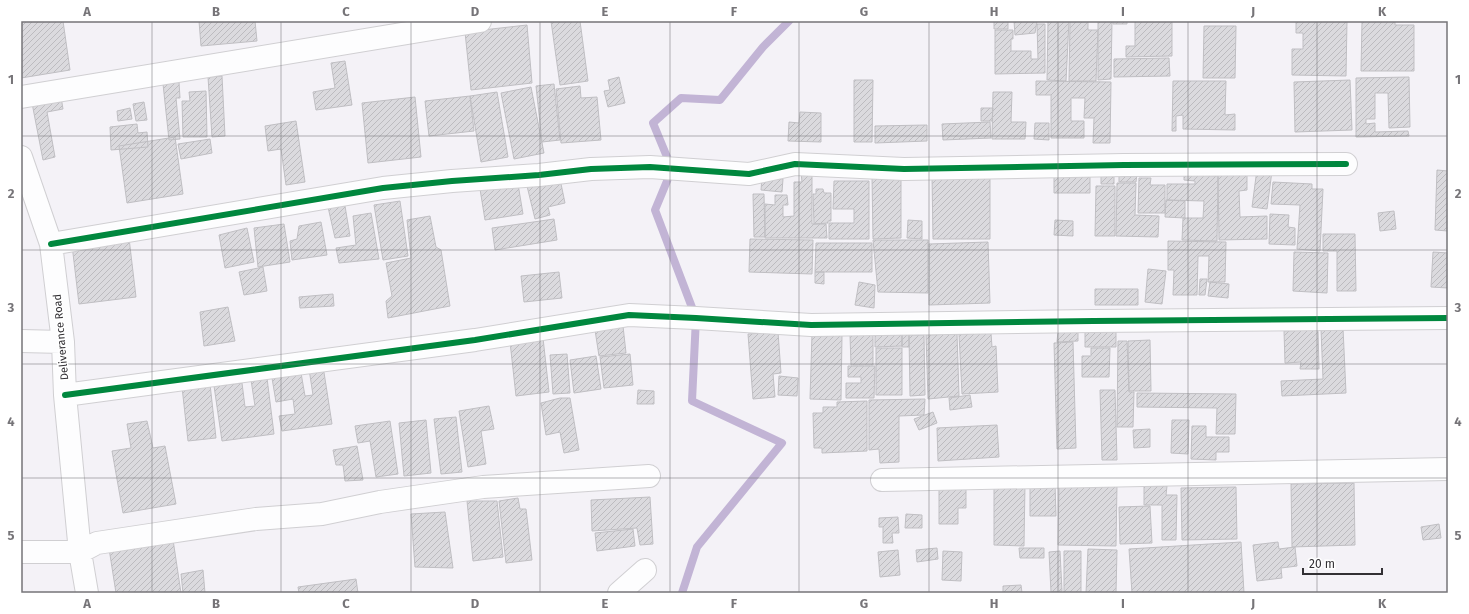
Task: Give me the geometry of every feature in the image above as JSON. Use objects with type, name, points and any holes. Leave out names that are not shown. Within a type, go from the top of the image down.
[{"type":"street","points":[[21,96],[480,21]]},
{"type":"street","name":"Deliverance Road","points":[[21,157],[51,244],[63,342],[65,395],[80,552],[87,593]]},
{"type":"street","points":[[51,244],[383,188],[452,181],[540,175],[591,169],[650,167],[749,174],[795,164],[904,169],[1124,165],[1346,164]]},
{"type":"street","points":[[65,395],[475,340],[628,315],[811,326],[1101,320],[1448,318]]},
{"type":"street","points":[[21,342],[63,342]]},
{"type":"street","points":[[882,480],[1448,469]]},
{"type":"street","points":[[21,552],[80,552],[97,543],[256,519],[322,514],[380,502],[483,487],[650,476]]},
{"type":"street","points":[[619,593],[645,570]]},
{"type":"building","points":[[21,21],[63,21],[70,70],[21,78]]},
{"type":"building","points":[[199,21],[255,21],[257,41],[201,46]]},
{"type":"building","points":[[551,21],[580,21],[588,81],[560,85]]},
{"type":"building","points":[[994,21],[1008,21],[1008,29],[994,29]]},
{"type":"building","points":[[1014,21],[1037,21],[1035,33],[1015,35]]},
{"type":"building","points":[[1048,21],[1069,21],[1066,81],[1047,80]]},
{"type":"building","points":[[1070,21],[1088,21],[1088,30],[1098,30],[1096,81],[1069,81]]},
{"type":"building","points":[[1098,21],[1112,21],[1111,79],[1098,80]]},
{"type":"building","points":[[1113,21],[1127,21],[1127,24],[1113,24]]},
{"type":"building","points":[[1135,21],[1172,21],[1172,56],[1126,57],[1126,46],[1135,46]]},
{"type":"building","points":[[1296,21],[1347,21],[1346,76],[1292,75],[1292,49],[1303,49],[1303,33],[1296,33]]},
{"type":"building","points":[[1362,21],[1395,21],[1395,25],[1414,25],[1414,71],[1361,71]]},
{"type":"building","points":[[1037,24],[1045,24],[1045,73],[995,74],[995,30],[1013,30],[1011,51],[1031,51],[1031,59],[1038,59]]},
{"type":"building","points":[[527,25],[532,83],[471,90],[465,32]]},
{"type":"building","points":[[1204,26],[1236,26],[1235,78],[1203,78]]},
{"type":"building","points":[[1169,58],[1170,76],[1114,77],[1114,59]]},
{"type":"building","points":[[345,61],[352,105],[316,110],[313,92],[335,88],[331,63]]},
{"type":"building","points":[[222,76],[225,136],[212,137],[208,77]]},
{"type":"building","points":[[619,77],[625,103],[608,107],[604,91],[610,90],[608,80]]},
{"type":"building","points":[[1409,77],[1410,127],[1389,128],[1388,93],[1375,93],[1375,119],[1366,119],[1366,124],[1375,123],[1375,132],[1408,131],[1409,136],[1356,137],[1356,78]]},
{"type":"building","points":[[854,80],[873,80],[872,142],[854,142]]},
{"type":"building","points":[[1350,80],[1352,130],[1295,132],[1294,82]]},
{"type":"building","points":[[1036,81],[1111,82],[1110,143],[1093,143],[1094,118],[1084,118],[1085,98],[1071,98],[1071,121],[1084,121],[1084,138],[1051,138],[1051,95],[1036,95]]},
{"type":"building","points":[[1173,81],[1226,81],[1225,115],[1235,114],[1235,130],[1183,129],[1183,115],[1176,116],[1176,131],[1172,131]]},
{"type":"building","points":[[179,82],[180,98],[176,98],[180,139],[169,140],[163,84]]},
{"type":"building","points":[[554,84],[560,140],[542,142],[536,86]]},
{"type":"building","points":[[580,86],[581,98],[597,97],[601,140],[561,143],[556,89]]},
{"type":"building","points":[[531,87],[544,153],[514,159],[501,93]]},
{"type":"building","points":[[206,91],[207,137],[183,137],[182,101],[190,101],[189,92]]},
{"type":"building","points":[[497,92],[508,157],[481,162],[470,96]]},
{"type":"building","points":[[993,92],[1012,92],[1011,122],[1026,122],[1025,139],[992,139]]},
{"type":"building","points":[[470,96],[474,131],[429,136],[425,101]]},
{"type":"building","points":[[61,97],[63,109],[47,112],[55,157],[43,160],[32,103]]},
{"type":"building","points":[[415,97],[421,157],[368,163],[362,103]]},
{"type":"building","points":[[144,102],[147,120],[136,121],[133,104]]},
{"type":"building","points":[[130,108],[132,119],[118,121],[117,111]]},
{"type":"building","points":[[981,108],[993,108],[992,121],[981,121]]},
{"type":"building","points":[[800,112],[821,113],[821,142],[788,141],[789,122],[799,123]]},
{"type":"building","points":[[296,121],[305,182],[286,185],[281,149],[268,151],[265,126]]},
{"type":"building","points":[[990,122],[991,138],[943,140],[942,124]]},
{"type":"building","points":[[1035,123],[1049,123],[1049,140],[1034,139]]},
{"type":"building","points":[[137,124],[138,133],[147,132],[148,147],[111,150],[110,127]]},
{"type":"building","points":[[927,125],[927,141],[875,143],[875,126]]},
{"type":"building","points":[[175,137],[183,194],[127,203],[119,146]]},
{"type":"building","points":[[210,139],[212,153],[181,159],[178,144]]},
{"type":"building","points":[[1257,169],[1272,171],[1267,209],[1252,207]]},
{"type":"building","points":[[1437,170],[1448,171],[1448,231],[1435,230]]},
{"type":"building","points":[[1054,171],[1090,176],[1090,193],[1054,193]]},
{"type":"building","points":[[801,172],[812,172],[812,224],[826,224],[827,238],[765,238],[765,204],[775,205],[775,195],[787,195],[788,205],[783,205],[783,217],[794,216],[794,182],[802,182]]},
{"type":"building","points":[[1119,173],[1137,173],[1136,182],[1119,182]]},
{"type":"building","points":[[1101,174],[1114,174],[1114,184],[1101,184]]},
{"type":"building","points":[[1247,174],[1247,190],[1239,191],[1240,217],[1267,216],[1267,239],[1219,240],[1218,175]]},
{"type":"building","points":[[990,175],[990,239],[933,239],[932,176]]},
{"type":"building","points":[[1184,175],[1218,176],[1217,241],[1182,240],[1183,218],[1203,218],[1204,201],[1167,200],[1167,184],[1195,184],[1195,181],[1184,180]]},
{"type":"building","points":[[901,176],[901,238],[873,239],[872,177]]},
{"type":"building","points":[[762,177],[783,179],[782,192],[761,190]]},
{"type":"building","points":[[1139,178],[1151,178],[1150,185],[1165,185],[1165,213],[1138,213]]},
{"type":"building","points":[[560,179],[565,203],[548,207],[550,215],[535,219],[527,186]]},
{"type":"building","points":[[834,181],[869,181],[869,239],[829,239],[829,223],[854,223],[854,209],[833,209]]},
{"type":"building","points":[[1273,182],[1312,184],[1312,189],[1323,189],[1320,251],[1297,249],[1300,205],[1271,204]]},
{"type":"building","points":[[1117,183],[1136,183],[1135,215],[1159,216],[1158,237],[1116,236]]},
{"type":"building","points":[[518,184],[523,214],[485,220],[480,189]]},
{"type":"building","points":[[1096,186],[1115,186],[1115,236],[1095,236]]},
{"type":"building","points":[[816,189],[823,189],[824,193],[831,193],[831,221],[828,221],[828,223],[814,224],[813,194],[816,194]]},
{"type":"building","points":[[753,194],[764,194],[765,237],[754,237]]},
{"type":"building","points":[[1166,200],[1185,201],[1185,218],[1165,217]]},
{"type":"building","points":[[400,201],[408,256],[383,260],[374,205]]},
{"type":"building","points":[[345,206],[350,236],[335,238],[328,207]]},
{"type":"building","points":[[1394,211],[1396,229],[1380,231],[1378,213]]},
{"type":"building","points":[[371,213],[379,259],[339,263],[336,248],[356,245],[353,216]]},
{"type":"building","points":[[1270,214],[1289,215],[1288,227],[1295,228],[1295,245],[1269,244]]},
{"type":"building","points":[[430,216],[436,247],[441,250],[450,306],[388,318],[386,301],[392,296],[386,263],[411,258],[407,220]]},
{"type":"building","points":[[554,219],[557,240],[495,250],[492,228]]},
{"type":"building","points":[[908,220],[922,221],[922,239],[907,238]]},
{"type":"building","points":[[1055,220],[1073,221],[1073,236],[1054,235]]},
{"type":"building","points":[[321,222],[327,255],[292,260],[290,241],[297,239],[299,226]]},
{"type":"building","points":[[284,224],[290,262],[258,267],[254,228]]},
{"type":"building","points":[[247,228],[254,262],[225,268],[219,235]]},
{"type":"building","points":[[1323,234],[1355,234],[1356,291],[1337,291],[1337,251],[1323,251]]},
{"type":"building","points":[[129,238],[136,297],[79,304],[72,245]]},
{"type":"building","points":[[750,239],[813,240],[812,274],[749,272]]},
{"type":"building","points":[[873,240],[928,240],[928,293],[878,292]]},
{"type":"building","points":[[1168,241],[1226,242],[1225,282],[1208,282],[1209,256],[1198,256],[1197,295],[1173,295],[1174,270],[1168,270]]},
{"type":"building","points":[[988,242],[990,303],[929,305],[929,244]]},
{"type":"building","points":[[816,243],[872,243],[872,272],[815,272]]},
{"type":"building","points":[[1294,252],[1328,253],[1327,293],[1293,291]]},
{"type":"building","points":[[1433,252],[1448,253],[1448,288],[1431,287]]},
{"type":"building","points":[[263,267],[267,291],[244,295],[239,272]]},
{"type":"building","points":[[1148,269],[1166,271],[1162,304],[1145,302]]},
{"type":"building","points":[[559,272],[562,298],[524,302],[521,276]]},
{"type":"building","points":[[815,272],[824,272],[824,284],[815,283]]},
{"type":"building","points":[[1200,279],[1207,279],[1205,295],[1199,295]]},
{"type":"building","points":[[859,282],[875,285],[874,308],[855,305]]},
{"type":"building","points":[[1210,282],[1229,284],[1228,298],[1208,296]]},
{"type":"building","points":[[1095,289],[1138,289],[1138,305],[1095,305]]},
{"type":"building","points":[[333,294],[334,306],[300,308],[299,297]]},
{"type":"building","points":[[228,307],[235,341],[204,346],[200,312]]},
{"type":"building","points":[[1085,322],[1116,326],[1116,347],[1085,347]]},
{"type":"building","points":[[623,326],[626,353],[599,356],[595,330]]},
{"type":"building","points":[[1343,328],[1346,393],[1282,396],[1281,381],[1323,379],[1321,329]]},
{"type":"building","points":[[1078,330],[1078,341],[1057,342],[1058,331]]},
{"type":"building","points":[[1318,330],[1319,369],[1300,369],[1301,362],[1285,363],[1284,331]]},
{"type":"building","points":[[778,332],[781,373],[773,374],[775,397],[753,399],[748,334]]},
{"type":"building","points":[[875,333],[902,334],[902,346],[875,347]]},
{"type":"building","points":[[991,333],[992,347],[996,346],[998,392],[962,394],[959,334]]},
{"type":"building","points":[[812,334],[842,335],[841,400],[810,399]]},
{"type":"building","points":[[902,334],[909,335],[909,347],[902,347]]},
{"type":"building","points":[[957,334],[959,396],[928,399],[926,335]]},
{"type":"building","points":[[850,335],[873,335],[873,365],[851,365]]},
{"type":"building","points":[[909,335],[924,335],[925,395],[910,396]]},
{"type":"building","points":[[543,338],[549,392],[516,396],[510,342]]},
{"type":"building","points":[[1150,340],[1151,391],[1129,391],[1128,341]]},
{"type":"building","points":[[1118,341],[1127,341],[1129,392],[1134,392],[1133,427],[1117,427]]},
{"type":"building","points":[[1073,342],[1076,448],[1057,449],[1054,343]]},
{"type":"building","points":[[876,348],[902,348],[902,395],[876,395]]},
{"type":"building","points":[[1091,348],[1110,348],[1109,377],[1082,377],[1082,356],[1091,356]]},
{"type":"building","points":[[567,354],[570,393],[553,394],[550,355]]},
{"type":"building","points":[[630,354],[633,385],[604,388],[600,357]]},
{"type":"building","points":[[596,356],[601,389],[574,393],[570,360]]},
{"type":"building","points":[[323,366],[332,424],[282,431],[279,416],[295,414],[293,399],[276,402],[271,372],[300,367],[305,396],[313,395],[309,369]]},
{"type":"building","points":[[848,366],[875,366],[874,398],[846,398],[846,383],[861,383],[861,377],[848,377]]},
{"type":"building","points":[[779,376],[798,378],[797,396],[778,395]]},
{"type":"building","points":[[267,378],[274,434],[222,441],[214,386],[242,383],[245,407],[255,406],[251,380]]},
{"type":"building","points":[[210,384],[216,438],[188,441],[182,387]]},
{"type":"building","points":[[638,390],[654,391],[654,404],[637,404]]},
{"type":"building","points":[[1100,390],[1115,390],[1117,460],[1102,460]]},
{"type":"building","points":[[1137,393],[1236,394],[1235,434],[1216,434],[1217,408],[1137,407]]},
{"type":"building","points":[[970,395],[972,407],[950,410],[949,398]]},
{"type":"building","points":[[560,398],[570,398],[579,450],[564,453],[560,432],[546,435],[541,403]]},
{"type":"building","points":[[925,399],[924,415],[899,416],[899,462],[880,463],[879,449],[869,450],[869,400]]},
{"type":"building","points":[[867,401],[867,451],[822,453],[822,448],[814,448],[813,413],[823,413],[823,407],[837,407],[837,402]]},
{"type":"building","points":[[489,406],[494,429],[481,431],[486,464],[468,467],[459,411]]},
{"type":"building","points":[[933,412],[937,423],[919,430],[914,419]]},
{"type":"building","points":[[456,417],[462,472],[441,474],[434,419]]},
{"type":"building","points":[[426,420],[431,473],[404,476],[399,423]]},
{"type":"building","points":[[1172,420],[1189,420],[1188,454],[1171,453]]},
{"type":"building","points":[[147,421],[153,448],[165,446],[176,504],[123,513],[112,451],[131,448],[127,424]]},
{"type":"building","points":[[390,421],[398,474],[376,477],[370,441],[358,443],[355,426]]},
{"type":"building","points":[[997,425],[999,457],[938,461],[937,428]]},
{"type":"building","points":[[1192,426],[1206,426],[1206,437],[1229,437],[1229,452],[1216,452],[1216,460],[1191,459]]},
{"type":"building","points":[[1150,429],[1150,447],[1134,448],[1133,430]]},
{"type":"building","points":[[357,446],[363,480],[345,481],[343,465],[336,465],[333,450]]},
{"type":"building","points":[[994,483],[1025,483],[1024,546],[994,545]]},
{"type":"building","points":[[1055,483],[1056,516],[1030,516],[1030,484]]},
{"type":"building","points":[[1354,483],[1355,545],[1292,547],[1291,484]]},
{"type":"building","points":[[1059,484],[1117,485],[1116,546],[1058,545]]},
{"type":"building","points":[[1144,486],[1167,486],[1166,495],[1177,495],[1176,540],[1162,540],[1162,505],[1144,505]]},
{"type":"building","points":[[1236,487],[1237,539],[1182,540],[1181,488]]},
{"type":"building","points":[[966,488],[966,508],[958,508],[958,524],[939,524],[939,489]]},
{"type":"building","points":[[650,497],[653,544],[640,545],[637,528],[592,531],[591,500]]},
{"type":"building","points":[[518,498],[520,509],[526,509],[532,560],[506,563],[499,501]]},
{"type":"building","points":[[467,501],[497,501],[503,557],[473,561]]},
{"type":"building","points":[[1150,506],[1152,543],[1120,544],[1119,507]]},
{"type":"building","points":[[445,512],[453,568],[415,567],[411,514]]},
{"type":"building","points":[[906,514],[922,515],[922,528],[905,528]]},
{"type":"building","points":[[898,517],[899,533],[892,533],[893,543],[883,543],[883,527],[879,527],[879,518]]},
{"type":"building","points":[[1439,524],[1441,538],[1423,540],[1421,527]]},
{"type":"building","points":[[633,529],[635,546],[597,551],[595,533]]},
{"type":"building","points":[[172,533],[181,593],[116,593],[108,542]]},
{"type":"building","points":[[1241,542],[1244,593],[1132,593],[1129,549]]},
{"type":"building","points":[[1278,542],[1279,549],[1295,547],[1297,566],[1281,568],[1282,578],[1257,581],[1253,545]]},
{"type":"building","points":[[937,548],[938,559],[917,562],[916,550]]},
{"type":"building","points":[[1019,548],[1044,548],[1044,558],[1020,558]]},
{"type":"building","points":[[1088,549],[1117,550],[1116,593],[1086,593]]},
{"type":"building","points":[[898,550],[900,575],[880,577],[878,552]]},
{"type":"building","points":[[943,551],[962,552],[961,581],[942,580]]},
{"type":"building","points":[[1060,551],[1062,591],[1051,592],[1049,552]]},
{"type":"building","points":[[1064,551],[1081,551],[1081,593],[1064,593]]},
{"type":"building","points":[[203,570],[205,593],[183,593],[181,574]]},
{"type":"building","points":[[356,579],[358,593],[299,593],[298,587]]},
{"type":"building","points":[[1021,585],[1022,593],[1003,593],[1003,586]]},
{"type":"waterway","points":[[682,593],[697,547],[782,443],[692,401],[696,318],[655,210],[672,169],[653,123],[681,98],[720,100],[763,47],[789,21]]},
{"type":"cycle path","points":[[51,244],[383,188],[452,181],[539,175],[591,169],[650,167],[749,174],[795,164],[904,169],[1124,165],[1346,164]]},
{"type":"cycle path","points":[[65,395],[475,340],[629,315],[811,325],[1448,318]]}]
